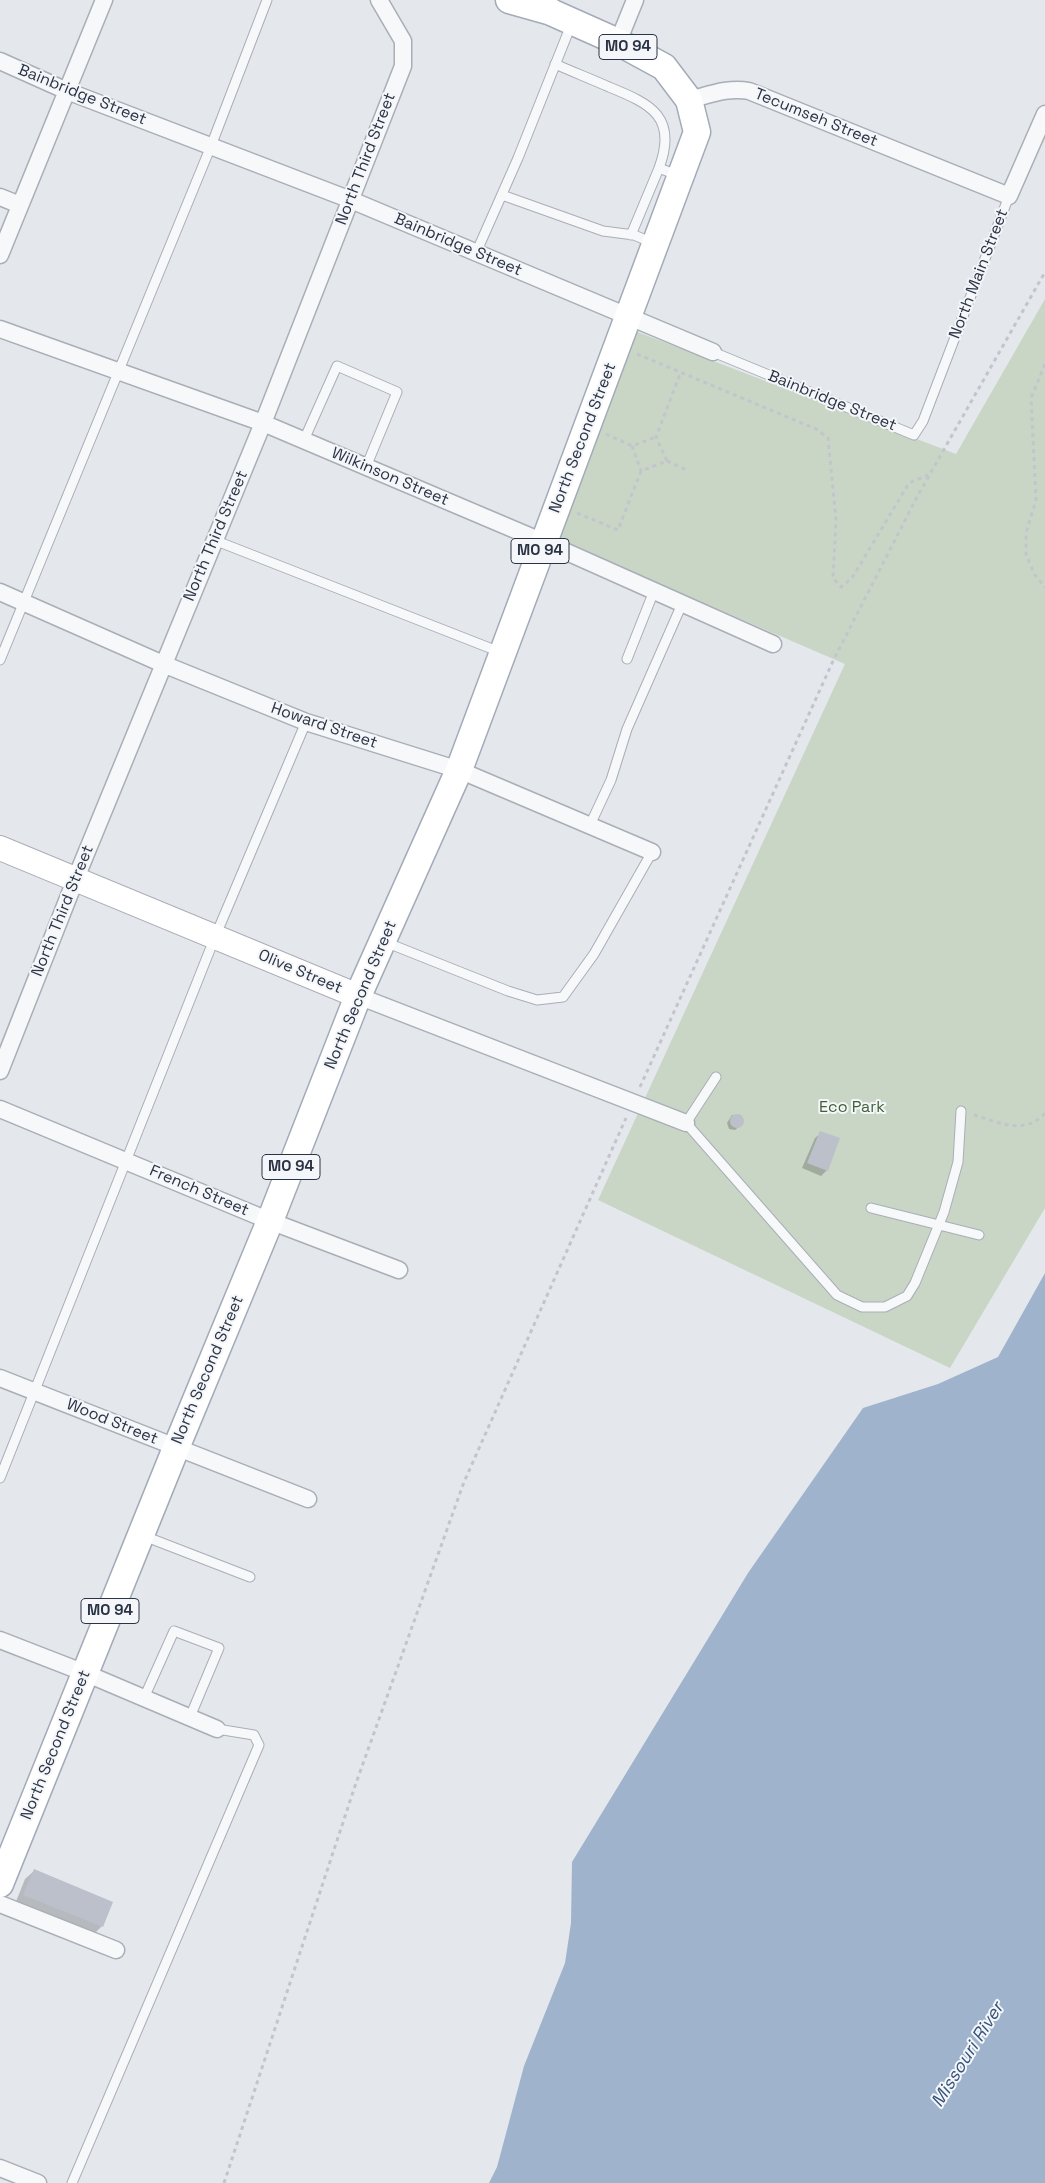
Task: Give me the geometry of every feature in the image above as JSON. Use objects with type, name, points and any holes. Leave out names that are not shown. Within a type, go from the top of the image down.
[{"type":"main road","name":"MO 94","points":[[509,0],[554,12],[618,42],[664,67],[689,100]]},
{"type":"main road","points":[[531,0],[554,12]]},
{"type":"main road","name":"North Second Street","points":[[0,1884],[270,1220],[358,996],[459,770],[656,244],[670,172],[697,132],[689,100]]},
{"type":"street","points":[[0,255],[104,0]]},
{"type":"street","name":"North Third Street","points":[[0,1072],[76,878],[263,423],[403,66],[403,42],[379,0]]},
{"type":"street","points":[[618,42],[635,0]]},
{"type":"street","name":"Bainbridge Street","points":[[0,62],[67,91],[350,200],[713,352]]},
{"type":"street","name":"Tecumseh Street","points":[[689,100],[728,90],[749,91],[1009,196]]},
{"type":"street","name":"North Main Street","points":[[1009,196],[1041,137],[1045,114]]},
{"type":"street","points":[[0,197],[20,206]]},
{"type":"street","name":"Wilkinson Street","points":[[0,330],[263,423],[543,542],[773,644]]},
{"type":"street","name":"Howard Street","points":[[0,592],[163,664],[306,722],[459,770],[652,852]]},
{"type":"street","name":"Olive Street","points":[[0,848],[358,996],[686,1123]]},
{"type":"street","name":"French Street","points":[[0,1108],[270,1220],[399,1270]]},
{"type":"street","name":"Wood Street","points":[[0,1378],[308,1500]]},
{"type":"street","points":[[0,1640],[217,1728]]},
{"type":"street","points":[[0,1904],[116,1950]]},
{"type":"street","points":[[0,2168],[38,2183]]},
{"type":"lane","points":[[0,660],[211,146],[267,0]]},
{"type":"lane","points":[[476,253],[502,195],[555,64],[554,12]]},
{"type":"lane","points":[[555,64],[638,98],[656,110],[664,125],[666,137],[665,152],[670,172],[631,235]]},
{"type":"lane","points":[[502,195],[603,231],[631,235],[656,244]]},
{"type":"lane","name":"North Main Street","points":[[914,435],[923,421],[1009,196]]},
{"type":"lane","name":"Bainbridge Street","points":[[713,352],[914,435]]},
{"type":"lane","points":[[304,440],[336,366],[397,392],[366,466]]},
{"type":"lane","points":[[214,540],[502,653]]},
{"type":"lane","points":[[627,659],[654,591]]},
{"type":"lane","points":[[590,825],[611,780],[628,729],[682,604]]},
{"type":"lane","points":[[0,1478],[215,937],[306,722]]},
{"type":"lane","points":[[383,941],[530,998],[537,1000],[563,997],[594,954],[652,852]]},
{"type":"lane","points":[[716,1078],[686,1123],[837,1295],[862,1307],[885,1308],[907,1296],[915,1283],[940,1224],[958,1162],[961,1111]]},
{"type":"lane","points":[[871,1208],[979,1235]]},
{"type":"lane","points":[[141,1535],[250,1577]]},
{"type":"lane","points":[[144,1698],[174,1631],[219,1648],[190,1717]]},
{"type":"lane","points":[[72,2183],[259,1744],[254,1735],[217,1728]]},
{"type":"path","points":[[637,1093],[833,661],[929,475],[1045,272]]},
{"type":"path","points":[[637,354],[680,374],[816,429],[828,438],[836,520],[833,578],[841,587],[852,578],[909,483],[929,475]]},
{"type":"path","points":[[1045,364],[1031,398],[1036,500],[1026,532],[1026,555],[1035,575],[1045,587]]},
{"type":"path","points":[[680,374],[656,437],[666,461],[689,471]]},
{"type":"path","points":[[574,512],[618,530],[642,471],[632,446],[606,434]]},
{"type":"path","points":[[632,446],[656,437]]},
{"type":"path","points":[[642,471],[666,461]]},
{"type":"path","points":[[961,1111],[1015,1128],[1036,1122],[1045,1113]]},
{"type":"path","points":[[224,2183],[352,1795],[464,1482],[626,1117]]},
{"type":"green space","name":"Eco Park","points":[[1045,299],[1045,1208],[950,1368],[598,1200],[845,664],[553,538],[635,331],[956,454]]},
{"type":"water","name":"Missouri River","points":[[1045,1273],[1045,2183],[489,2183],[497,2167],[524,2066],[565,1963],[571,1923],[572,1862],[748,1573],[863,1408],[938,1384],[998,1357]]},
{"type":"building","points":[[734,1114],[740,1114],[744,1121],[740,1128],[734,1128],[730,1124],[730,1118]]},
{"type":"building","points":[[820,1131],[840,1138],[828,1171],[807,1163]]},
{"type":"building","points":[[34,1869],[113,1902],[103,1927],[23,1895]]}]
